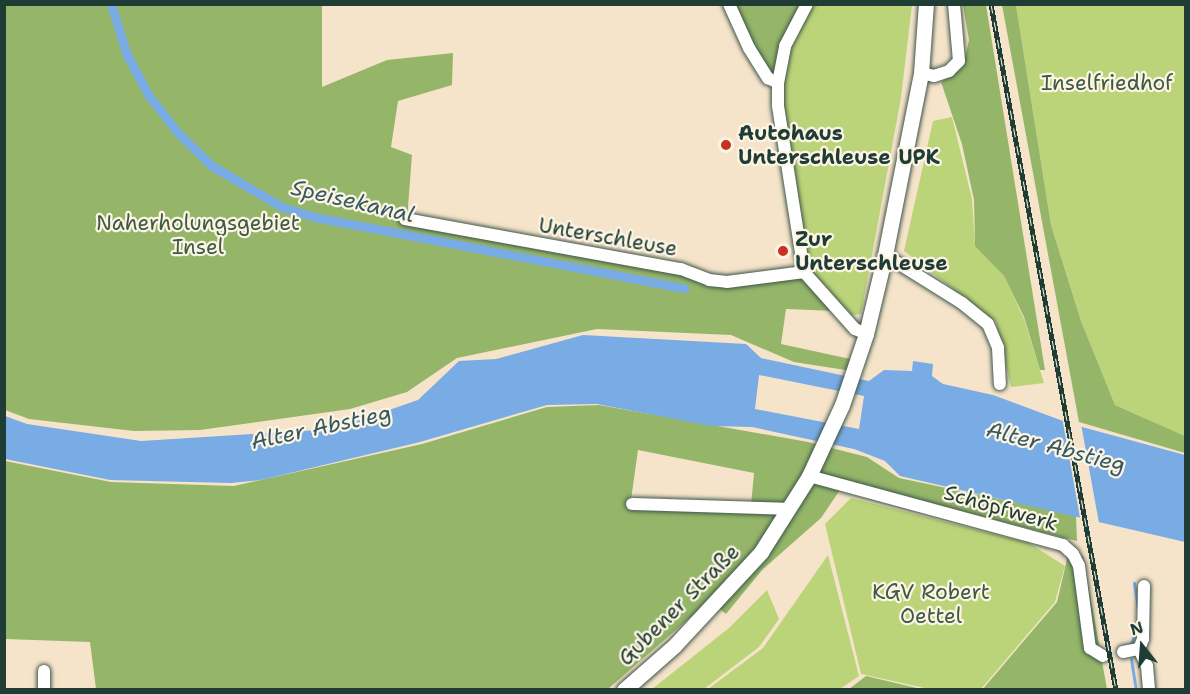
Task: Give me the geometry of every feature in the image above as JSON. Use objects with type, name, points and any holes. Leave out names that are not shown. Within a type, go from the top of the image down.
[{"type":"main road","name":"Gubener Straße","points":[[624,690],[724,596],[761,552],[809,476],[821,452],[855,370],[885,255],[921,73],[926,4]]},
{"type":"street","points":[[729,4],[768,78],[778,82]]},
{"type":"street","points":[[807,4],[785,46],[778,82],[778,106],[804,272],[855,329],[866,334]]},
{"type":"street","points":[[921,73],[934,76],[949,71],[959,61],[954,4]]},
{"type":"street","name":"Unterschleuse","points":[[405,219],[681,269],[709,280],[727,282],[804,272]]},
{"type":"street","points":[[885,255],[962,303],[988,324],[998,348],[1000,384]]},
{"type":"street","name":"Schöpfwerk","points":[[809,476],[1063,545],[1074,554],[1079,566],[1090,648],[1103,656]]},
{"type":"street","points":[[632,504],[787,509]]},
{"type":"street","points":[[1144,586],[1146,628],[1139,649],[1147,666],[1149,690]]},
{"type":"street","points":[[1123,652],[1139,649]]},
{"type":"street","points":[[44,671],[44,690]]},
{"type":"green space","name":"Naherholungsgebiet Insel","points":[[4,5],[322,5],[322,87],[387,60],[453,53],[452,85],[398,101],[391,147],[412,155],[407,220],[679,270],[708,282],[803,274],[836,311],[786,309],[781,344],[855,360],[852,371],[794,362],[731,335],[597,329],[457,358],[407,392],[350,409],[200,430],[134,431],[29,419],[5,410]]},
{"type":"green space","points":[[731,5],[803,5],[776,80],[769,76]]},
{"type":"green space","points":[[810,5],[912,5],[901,98],[861,314],[852,315],[807,271],[781,105],[783,65]]},
{"type":"green space","points":[[963,5],[986,5],[1045,370],[1040,370],[1024,317],[1004,276],[975,246],[974,200],[962,144],[941,82],[963,67],[969,40]]},
{"type":"green space","points":[[1002,5],[1016,5],[1051,225],[1081,321],[1115,405],[1185,436],[1185,453],[1079,422]]},
{"type":"green space","name":"Inselfriedhof","points":[[1016,5],[1185,5],[1185,436],[1115,405],[1081,321],[1051,225]]},
{"type":"green space","points":[[952,117],[972,199],[975,245],[1004,276],[1024,319],[1044,383],[1011,387],[996,322],[904,251],[933,121]]},
{"type":"green space","points":[[599,405],[808,442],[867,457],[899,478],[1076,515],[1077,541],[846,481],[821,518],[762,570],[726,614],[709,601],[608,689],[96,689],[90,642],[5,639],[5,461],[111,482],[234,486],[422,444],[547,407]],"holes":[[[638,450],[754,473],[751,505],[631,500]]]},
{"type":"green space","name":"KGV Robert Oettel","points":[[851,498],[1029,543],[1065,566],[1055,602],[981,689],[929,689],[861,674],[825,524]]},
{"type":"green space","points":[[828,555],[859,676],[840,689],[708,689],[763,648]]},
{"type":"green space","points":[[1068,555],[1083,556],[1107,689],[982,690],[1057,602]]},
{"type":"green space","points":[[767,590],[779,619],[759,647],[704,689],[652,689],[729,628]]},
{"type":"green space","points":[[866,676],[921,689],[849,689]]},
{"type":"water","name":"Alter Abstieg","points":[[583,335],[746,344],[761,358],[869,381],[884,370],[912,371],[913,361],[933,364],[932,376],[943,384],[993,395],[1071,424],[1185,455],[1185,542],[900,476],[885,461],[854,449],[752,427],[711,426],[597,404],[547,405],[420,442],[261,480],[231,483],[110,480],[5,459],[5,416],[27,424],[141,441],[334,429],[418,400],[459,361],[496,359]],"holes":[[[759,375],[864,396],[859,429],[755,409]]]},
{"type":"pier","points":[[1062,417],[1081,424],[1099,523],[1080,518]]},
{"type":"waterway","name":"Speisekanal","points":[[111,4],[127,55],[149,96],[179,134],[212,166],[282,207],[314,217],[684,288]]},
{"type":"waterway","points":[[1134,583],[1138,608]]},
{"type":"waterway","points":[[1130,646],[1138,626]]},
{"type":"waterway","points":[[1131,659],[1136,690]]},
{"type":"railway","points":[[991,4],[1116,690]]},
{"type":"place","name":"Autohaus Unterschleuse UPK","points":[[726,145]]},
{"type":"place","name":"Zur Unterschleuse","points":[[783,251]]}]
